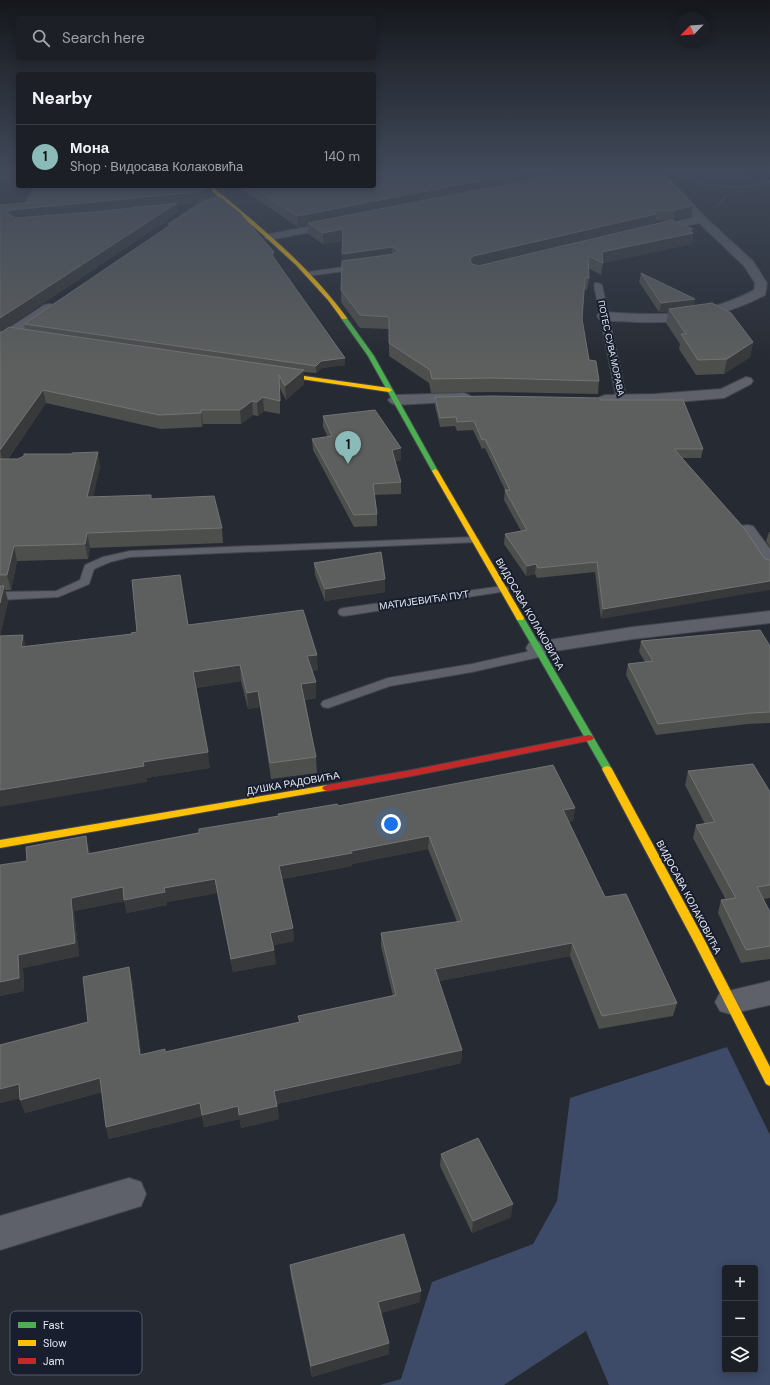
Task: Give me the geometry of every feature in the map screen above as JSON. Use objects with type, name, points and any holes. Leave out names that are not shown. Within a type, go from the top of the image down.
[{"type":"street","name":"ВИДОСАВА КОЛАКОВИЋА","points":[[270,237],[308,274],[327,296],[358,336],[382,374],[392,395],[474,540],[589,738],[660,865],[770,1080]]},
{"type":"street","points":[[604,316],[648,319],[688,318],[749,299],[760,292],[761,283],[748,264],[720,237]]},
{"type":"street","points":[[4,337],[59,301]]},
{"type":"street","points":[[4,337],[24,337]]},
{"type":"street","points":[[265,372],[392,395],[476,398]]},
{"type":"street","points":[[622,401],[724,394],[746,381]]},
{"type":"street","name":"ПОТЕС СУВА МОРАВА","points":[[593,400],[622,401]]},
{"type":"street","points":[[747,530],[770,563]]},
{"type":"street","points":[[538,650],[633,633],[770,617]]},
{"type":"street","name":"ДУШКА РАДОВИЋА","points":[[0,844],[412,773],[589,738]]},
{"type":"street","points":[[730,1002],[770,993]]},
{"type":"street","points":[[0,1232],[129,1194]]},
{"type":"lane","points":[[308,274],[369,266]]},
{"type":"lane","name":"ПОТЕС СУВА МОРАВА","points":[[598,285],[622,401]]},
{"type":"lane","points":[[0,596],[58,594],[85,582],[89,567],[107,559],[130,554],[474,540]]},
{"type":"lane","name":"МАТИЈЕВИЋА ПУТ","points":[[344,612],[503,589]]},
{"type":"lane","points":[[328,704],[388,682],[472,668],[538,650]]},
{"type":"shaded area","points":[[727,1047],[770,1135],[770,1385],[609,1385],[586,1331],[504,1385],[380,1385],[401,1379],[432,1282],[533,1244],[557,1201],[570,1098]]},
{"type":"building","points":[[0,237],[125,237],[0,318]]},
{"type":"building","points":[[153,237],[261,237],[274,252],[272,255],[345,358],[321,361],[316,366],[24,324]]},
{"type":"building","points":[[343,237],[557,237],[473,256],[470,260],[472,264],[478,266],[602,237],[676,237],[602,252],[603,263],[588,256],[589,278],[585,278],[582,319],[589,360],[596,361],[599,381],[492,378],[432,379],[430,370],[389,343],[389,317],[360,315],[341,290],[342,261],[395,254],[398,250],[392,247],[342,254]]},
{"type":"building","points":[[641,273],[695,299],[661,303]]},
{"type":"building","points":[[712,303],[731,313],[753,342],[727,359],[698,360],[681,334],[686,334],[669,309]]},
{"type":"building","points":[[9,327],[304,370],[285,386],[279,375],[280,401],[263,397],[257,402],[252,401],[240,410],[201,410],[201,413],[159,415],[43,390],[0,450],[0,332]]},
{"type":"building","points":[[492,396],[600,398],[601,400],[683,400],[703,449],[674,449],[744,528],[765,559],[770,560],[770,581],[603,609],[597,562],[538,568],[536,564],[527,566],[505,534],[527,530],[505,490],[510,490],[485,439],[482,440],[474,421],[457,422],[456,417],[440,418],[435,397]]},
{"type":"building","points":[[375,410],[401,448],[392,450],[401,482],[373,484],[377,514],[354,515],[312,439],[332,436],[323,416]]},
{"type":"building","points":[[98,452],[87,497],[151,495],[151,499],[214,496],[222,528],[87,533],[85,544],[14,546],[7,575],[0,575],[0,459],[18,459],[24,456],[24,454],[72,454]]},
{"type":"building","points":[[381,552],[385,579],[325,589],[314,563]]},
{"type":"building","points":[[180,575],[188,625],[303,610],[317,655],[307,656],[316,682],[301,684],[316,757],[270,763],[258,691],[247,693],[240,665],[193,672],[208,752],[143,762],[144,766],[0,790],[0,636],[23,635],[21,647],[132,634],[131,633],[137,632],[132,580]]},
{"type":"building","points":[[0,586],[4,586],[0,603]]},
{"type":"building","points":[[760,630],[770,646],[770,712],[658,724],[628,664],[653,661],[641,641]]},
{"type":"building","points":[[753,764],[770,792],[770,885],[757,887],[770,912],[770,946],[746,950],[721,900],[736,898],[696,825],[715,822],[688,771]]},
{"type":"building","points":[[553,765],[575,808],[563,810],[605,897],[626,894],[677,1003],[602,1016],[572,943],[435,969],[462,1050],[274,1091],[277,1106],[239,1115],[238,1106],[202,1115],[200,1103],[106,1127],[100,1078],[20,1100],[19,1084],[0,1089],[0,1045],[88,1022],[83,977],[129,967],[140,1055],[165,1049],[165,1052],[300,1022],[298,1016],[396,995],[381,933],[462,921],[429,836],[351,851],[352,853],[279,866],[293,928],[270,933],[274,950],[231,959],[215,879],[164,888],[165,892],[124,900],[123,887],[71,898],[75,943],[18,955],[19,978],[0,982],[0,865],[27,861],[26,847],[86,836],[88,854],[199,833],[199,829],[279,816],[278,814],[337,804],[338,806]]},
{"type":"building","points":[[478,1138],[513,1204],[473,1221],[441,1154]]},
{"type":"building","points":[[404,1234],[421,1291],[378,1302],[389,1343],[311,1366],[290,1265]]},
{"type":"traffic: fast","points":[[344,318],[371,356],[435,471]]},
{"type":"traffic: fast","points":[[520,618],[607,769]]},
{"type":"traffic: slow","points":[[268,237],[314,281],[344,318]]},
{"type":"traffic: slow","points":[[276,374],[389,390]]},
{"type":"traffic: slow","points":[[435,471],[520,618]]},
{"type":"traffic: slow","points":[[607,769],[700,942],[770,1080]]},
{"type":"traffic: slow","points":[[0,844],[327,788]]},
{"type":"traffic: jam","points":[[327,788],[589,738]]},
{"type":"place","name":"Мона","points":[[348,464]]}]
